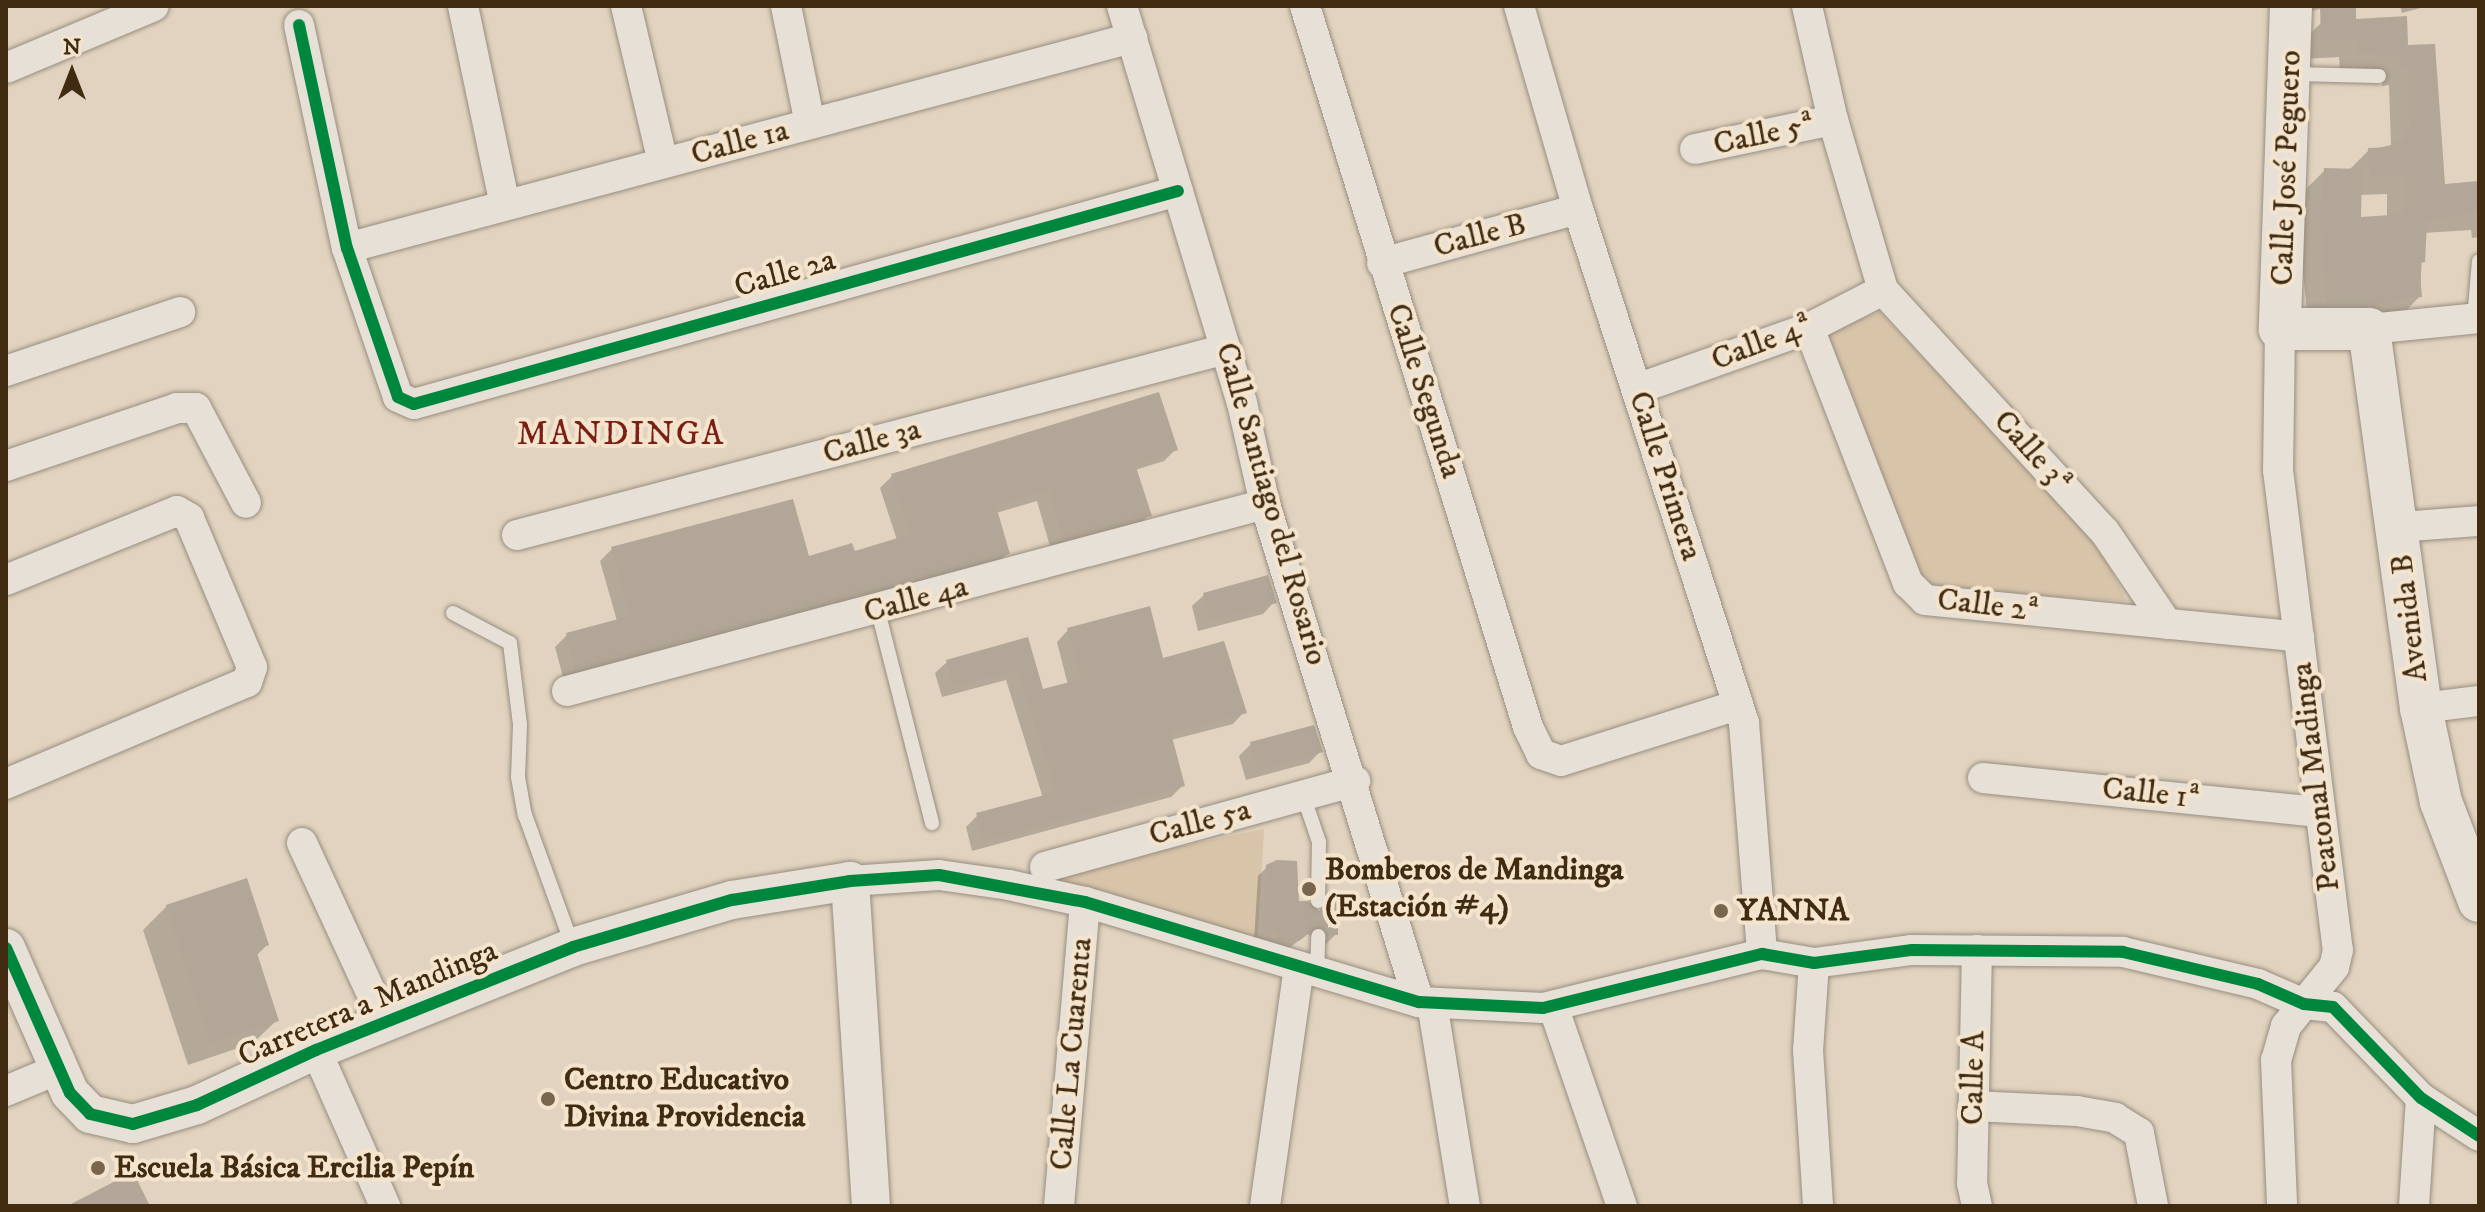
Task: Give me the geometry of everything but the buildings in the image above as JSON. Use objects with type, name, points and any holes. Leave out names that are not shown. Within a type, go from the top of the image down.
[{"type":"main road","name":"Calle José Peguero","points":[[2280,329],[2291,6]]},
{"type":"main road","points":[[2280,329],[2369,329]]},
{"type":"main road","name":"Avenida B","points":[[2369,329],[2399,527],[2421,708],[2441,802],[2479,901]]},
{"type":"street","points":[[6,68],[154,6]]},
{"type":"street","points":[[463,6],[505,205]]},
{"type":"street","points":[[626,6],[663,163]]},
{"type":"street","points":[[786,6],[810,124]]},
{"type":"street","name":"Calle Santiago del Rosario","points":[[1122,6],[1226,349],[1265,504],[1426,1002],[1465,1206]]},
{"type":"street","name":"Calle Segunda","points":[[1305,6],[1528,727],[1541,754],[1561,761],[1738,705]]},
{"type":"street","name":"Calle Primera","points":[[1520,6],[1578,209],[1738,705],[1747,743],[1762,954]]},
{"type":"street","points":[[1807,6],[1833,120],[1883,290]]},
{"type":"street","points":[[299,25],[347,248]]},
{"type":"street","name":"Calle 1a","points":[[347,248],[1132,38]]},
{"type":"street","name":"Calle 5ª","points":[[1695,149],[1833,120]]},
{"type":"street","name":"Calle 2a","points":[[347,248],[398,397],[405,402],[430,400],[1178,191]]},
{"type":"street","name":"Calle B","points":[[1382,263],[1578,209]]},
{"type":"street","name":"Calle 4ª","points":[[1637,389],[1809,328],[1883,290]]},
{"type":"street","name":"Calle 3ª","points":[[1883,290],[2105,532],[2167,624]]},
{"type":"street","points":[[6,371],[180,312]]},
{"type":"street","points":[[2369,329],[2477,319]]},
{"type":"street","name":"Calle 2ª","points":[[1809,328],[1915,592],[1938,604],[2299,637]]},
{"type":"street","name":"Peatonal Madinga","points":[[2280,329],[2278,470],[2338,950],[2334,967],[2286,1026],[2276,1060],[2282,1206]]},
{"type":"street","name":"Calle 3a","points":[[517,535],[1226,349]]},
{"type":"street","points":[[6,466],[177,408],[196,408],[246,503]]},
{"type":"street","name":"Calle 4a","points":[[567,691],[878,611],[1265,504]]},
{"type":"street","points":[[6,580],[177,511],[189,518],[252,667],[247,682],[6,784]]},
{"type":"street","points":[[2399,527],[2479,521]]},
{"type":"street","points":[[2421,708],[2479,701]]},
{"type":"street","name":"Calle 1ª","points":[[1983,778],[2319,812]]},
{"type":"street","name":"Calle 5a","points":[[1045,867],[1355,781]]},
{"type":"street","points":[[302,843],[385,1023]]},
{"type":"street","points":[[871,1206],[850,881],[939,875],[1085,902],[1308,970],[1426,1002],[1553,1006],[1762,954],[1814,963],[1853,954],[1977,950],[2123,952],[2258,984],[2304,1004],[2333,1007],[2421,1098],[2479,1136]]},
{"type":"street","name":"Carretera a Mandinga","points":[[6,948],[56,1070],[90,1114],[133,1124],[197,1105],[316,1050],[573,947],[732,900],[850,881]]},
{"type":"street","name":"Calle La Cuarenta","points":[[1059,1206],[1085,902]]},
{"type":"street","name":"Calle A","points":[[1977,950],[1972,1183],[1977,1206]]},
{"type":"street","points":[[1814,963],[1808,1050],[1818,1206]]},
{"type":"street","points":[[1265,1206],[1308,970]]},
{"type":"street","points":[[1553,1006],[1622,1206]]},
{"type":"street","points":[[316,1050],[385,1206]]},
{"type":"street","points":[[6,1091],[56,1070]]},
{"type":"street","points":[[2414,1206],[2421,1098]]},
{"type":"street","points":[[1973,1106],[2077,1111],[2115,1118],[2139,1133],[2153,1206]]},
{"type":"lane","points":[[2291,74],[2379,76]]},
{"type":"lane","points":[[2477,319],[2479,261]]},
{"type":"lane","points":[[878,611],[932,823]]},
{"type":"lane","points":[[453,613],[510,643],[520,725],[518,777],[525,815],[573,947]]},
{"type":"lane","points":[[1303,795],[1319,842],[1318,901]]},
{"type":"lane","points":[[1308,970],[1318,936]]},
{"type":"shaded area","points":[[1880,312],[2099,546],[2127,601],[1941,590],[1917,578],[1823,332]]},
{"type":"shaded area","points":[[1264,829],[1257,948],[1036,876]]},
{"type":"cycle path","points":[[299,25],[347,248],[398,397],[414,404],[1178,191]]},
{"type":"cycle path","points":[[6,948],[70,1093],[90,1114],[133,1124],[197,1105],[316,1050],[573,947],[732,900],[850,881],[939,875],[1085,902],[1419,1002],[1543,1008],[1762,954],[1814,963],[1912,950],[2123,952],[2258,984],[2304,1004],[2333,1007],[2421,1098],[2479,1136]]},
{"type":"place","name":"Bomberos de Mandinga (Estación #4)","points":[[1309,889]]},
{"type":"place","name":"YANNA","points":[[1721,911]]},
{"type":"place","name":"Centro Educativo Divina Providencia","points":[[548,1099]]},
{"type":"place","name":"Escuela Básica Ercilia Pepín","points":[[98,1168]]},
{"type":"district","name":"MANDINGA","points":[[621,435]]}]
